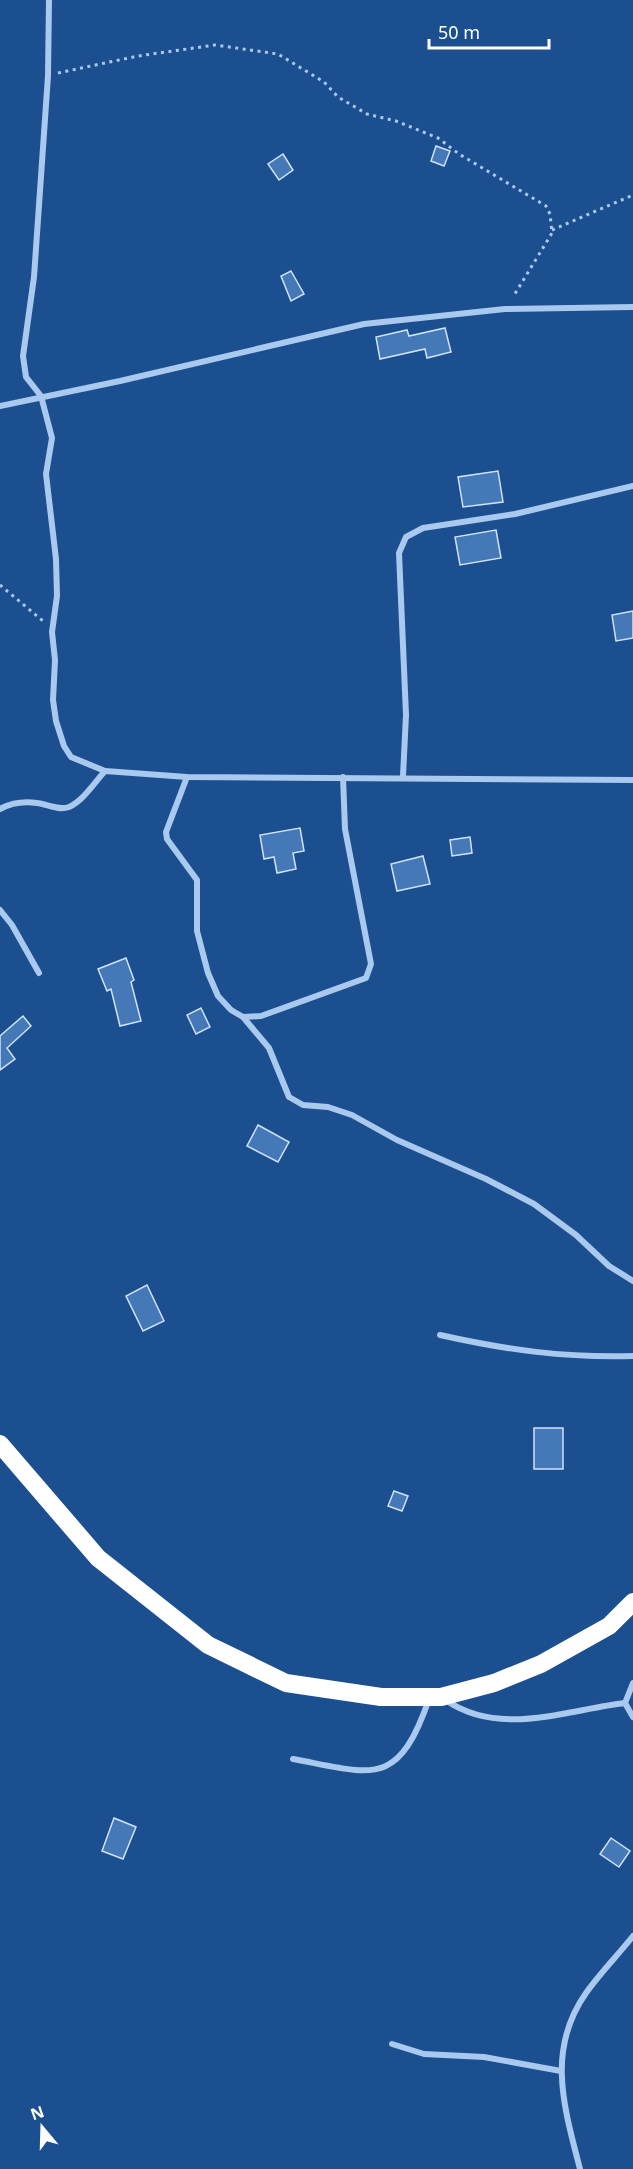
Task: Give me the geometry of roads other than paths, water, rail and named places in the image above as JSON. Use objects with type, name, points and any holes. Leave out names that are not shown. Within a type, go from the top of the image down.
[{"type":"highway","points":[[0,1444],[98,1557],[208,1645],[286,1683],[381,1697],[435,1698],[494,1683],[541,1664],[609,1626],[633,1602]]},
{"type":"street","points":[[49,0],[48,76],[34,277],[23,356],[26,377],[41,396],[52,438],[46,474],[56,559],[57,596],[52,632],[55,660],[52,700],[61,740],[71,757],[105,771],[187,777],[403,776],[633,780]]},
{"type":"street","points":[[0,406],[120,381],[364,324],[505,309],[633,307]]},
{"type":"street","points":[[403,776],[406,715],[399,553],[406,537],[423,528],[515,514],[633,486]]},
{"type":"street","points":[[0,809],[11,804],[36,803],[57,808],[69,807],[80,799],[105,771]]},
{"type":"street","points":[[187,777],[166,832],[167,839],[197,879],[196,931],[214,988],[231,1010],[243,1017],[269,1048],[289,1097],[303,1105],[328,1107],[352,1115],[397,1140],[496,1184],[534,1204],[576,1234],[609,1266],[633,1281]]},
{"type":"street","points":[[243,1017],[261,1016],[366,978],[371,964],[345,830],[343,777]]},
{"type":"street","points":[[0,910],[12,925],[39,973]]},
{"type":"street","points":[[440,1335],[529,1353],[574,1357],[633,1356]]},
{"type":"street","points":[[625,1702],[633,1683]]},
{"type":"street","points":[[293,1759],[363,1772],[385,1767],[412,1742],[435,1698],[460,1709],[494,1718],[539,1719],[625,1702]]},
{"type":"street","points":[[625,1702],[633,1717]]},
{"type":"street","points":[[580,2169],[566,2116],[561,2071],[563,2042],[586,1994],[633,1936]]},
{"type":"street","points":[[392,2044],[424,2054],[484,2057],[561,2071]]}]
